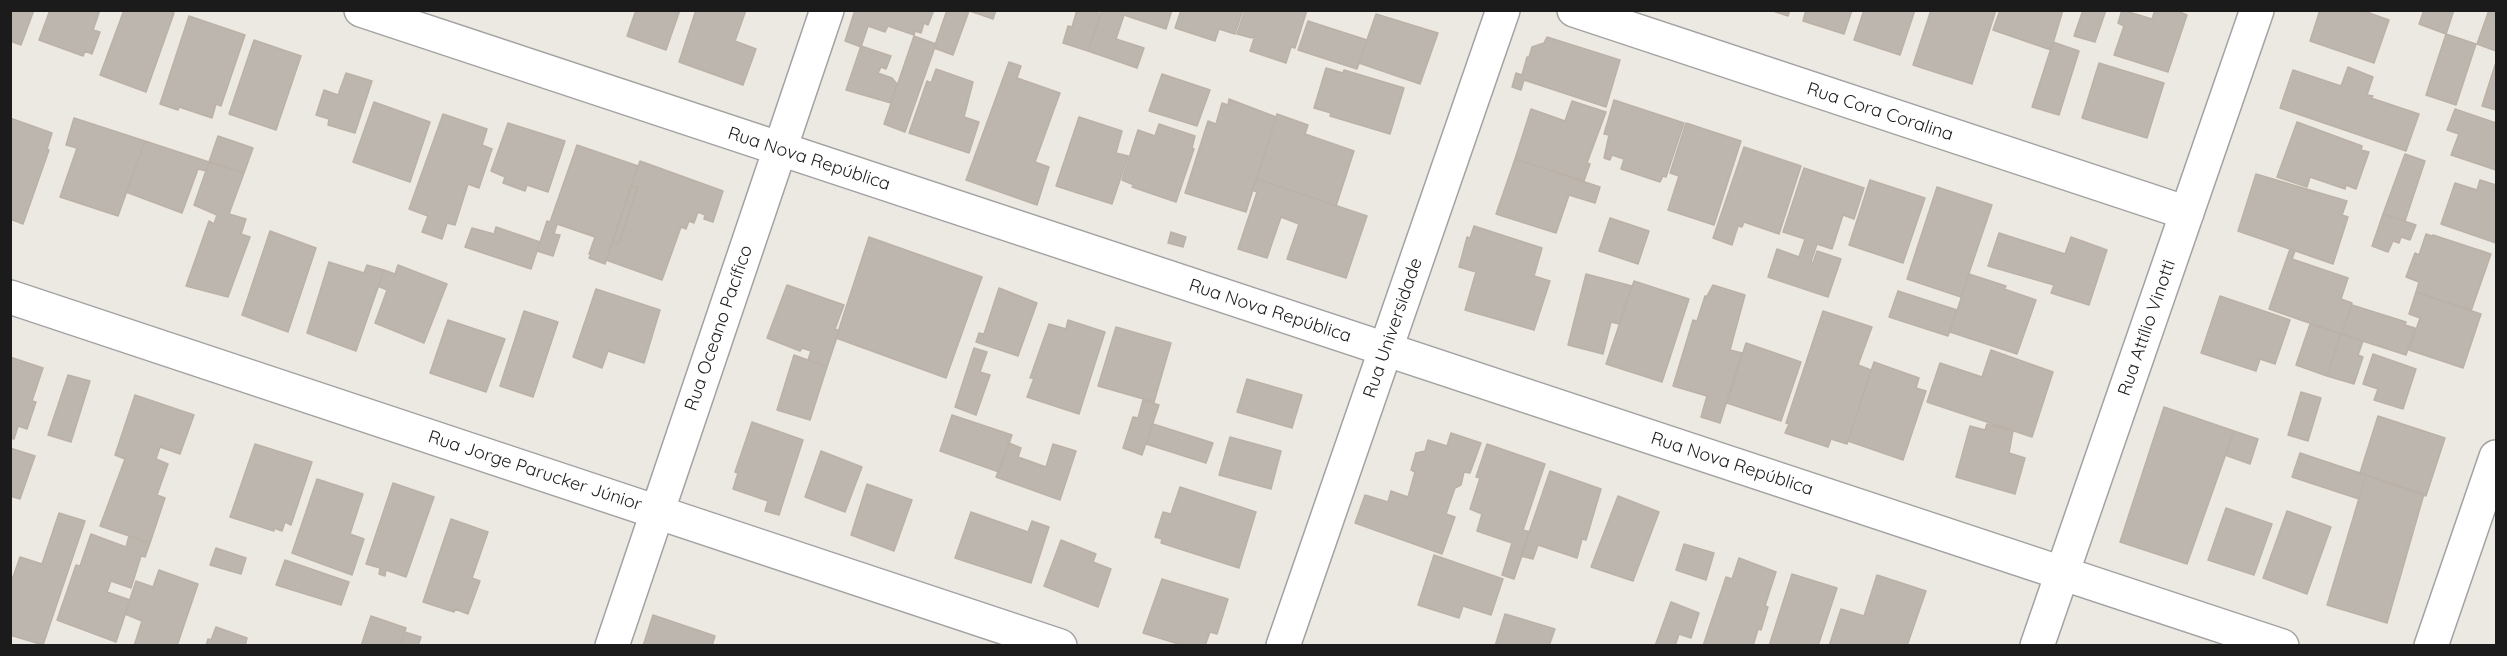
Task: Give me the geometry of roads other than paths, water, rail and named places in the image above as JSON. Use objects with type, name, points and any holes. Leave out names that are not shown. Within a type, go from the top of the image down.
[{"type":"street","name":"Rua Nova República","points":[[361,10],[2282,645]]},
{"type":"street","name":"Rua Oceano Pacífico","points":[[612,645],[827,10]]},
{"type":"street","name":"Rua Universidade","points":[[1283,645],[1503,10]]},
{"type":"street","name":"Rua Cora Coralina","points":[[1574,10],[2187,213]]},
{"type":"street","name":"Rua Attílio Vinotti","points":[[2037,645],[2257,10]]},
{"type":"street","name":"Rua Jorge Parucker Júnior","points":[[10,297],[1060,645]]},
{"type":"street","points":[[2431,645],[2496,457]]}]
